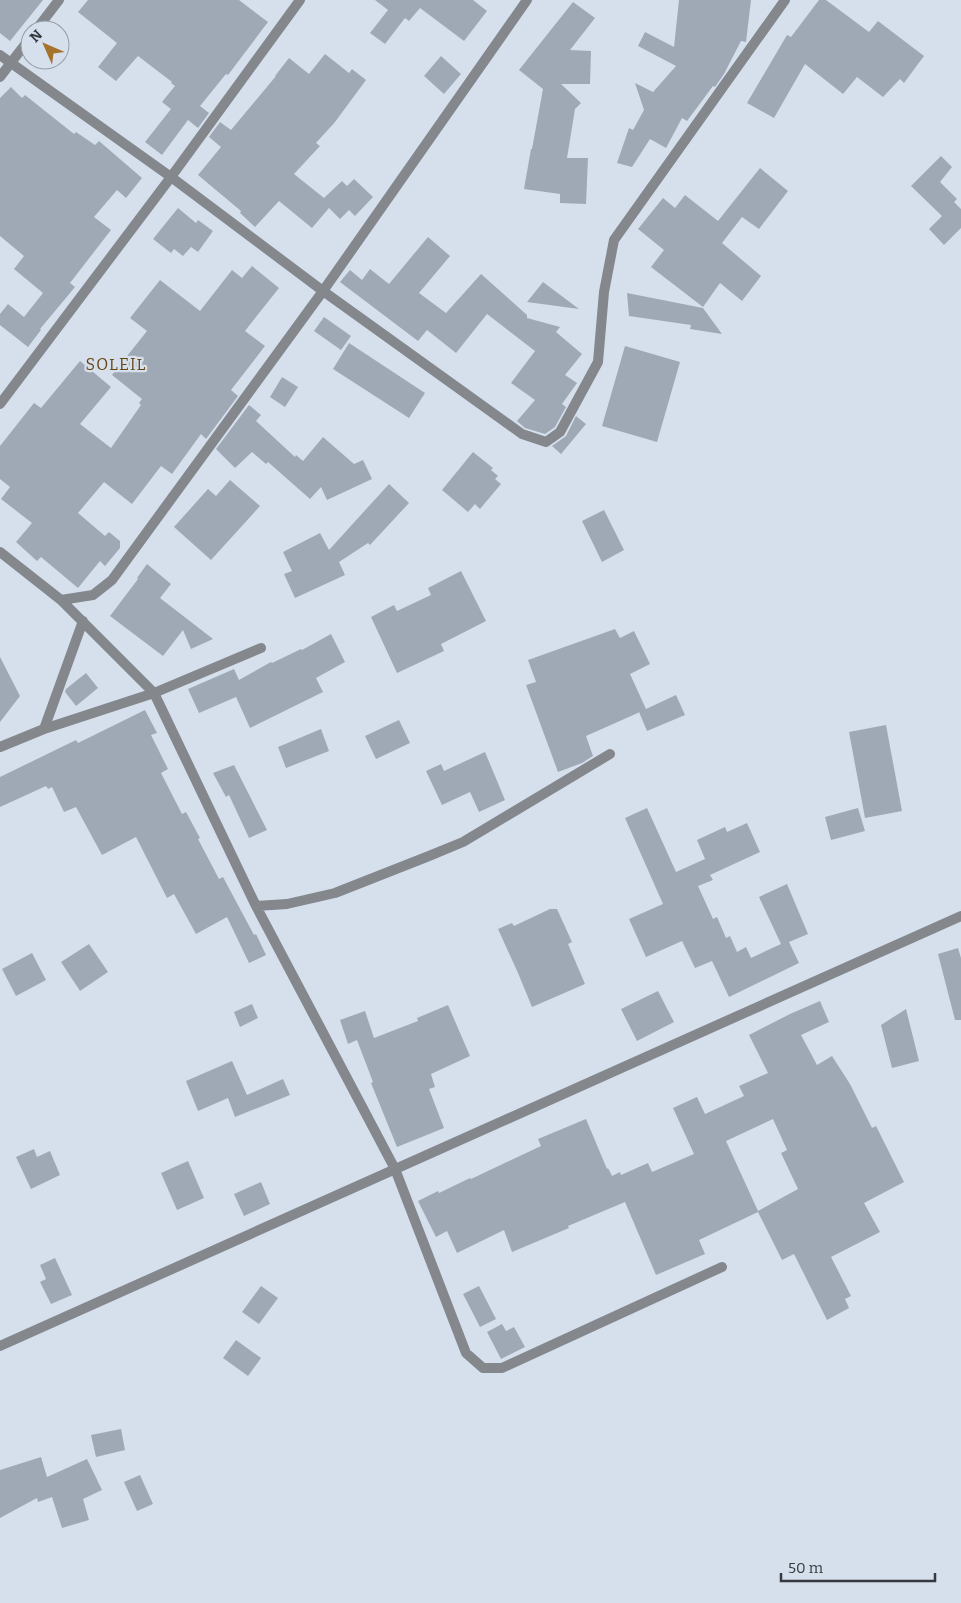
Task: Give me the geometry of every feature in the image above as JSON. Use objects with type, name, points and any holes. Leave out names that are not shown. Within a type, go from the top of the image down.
[{"type":"street","points":[[44,20],[59,0]]},
{"type":"street","points":[[0,404],[171,177],[300,0]]},
{"type":"street","points":[[61,600],[93,595],[112,580],[323,291],[527,0]]},
{"type":"street","points":[[0,55],[171,177],[323,291],[522,434],[546,442],[560,432],[598,362],[604,292],[614,240],[784,0]]},
{"type":"street","points":[[0,77],[20,51]]},
{"type":"street","points":[[0,552],[61,600],[154,693],[256,906],[395,1168],[466,1353],[483,1368],[502,1368],[722,1267]]},
{"type":"street","points":[[44,729],[83,621]]},
{"type":"street","points":[[0,747],[44,729],[154,693],[261,648]]},
{"type":"street","points":[[256,906],[287,904],[334,893],[463,842],[610,754]]},
{"type":"street","points":[[0,1346],[961,916]]},
{"type":"building","points":[[0,0],[43,0],[27,20],[20,20],[20,29],[10,41],[0,33]]},
{"type":"building","points":[[88,0],[239,0],[268,22],[228,75],[226,74],[200,106],[209,113],[198,128],[188,120],[162,155],[145,142],[171,109],[162,102],[175,86],[138,56],[116,81],[98,67],[117,43],[78,12]]},
{"type":"building","points":[[375,0],[473,0],[487,11],[464,41],[420,8],[409,21],[405,18],[385,44],[370,33],[388,10]]},
{"type":"building","points":[[679,0],[751,0],[746,42],[741,41],[724,74],[687,121],[682,118],[666,148],[650,139],[632,167],[617,163],[629,128],[633,130],[644,110],[635,83],[653,92],[676,66],[638,46],[645,32],[674,47]]},
{"type":"building","points":[[819,0],[826,0],[869,32],[878,21],[924,56],[904,83],[900,79],[883,97],[857,77],[843,94],[805,64],[774,118],[747,103],[787,35],[791,37]]},
{"type":"building","points":[[573,2],[595,18],[570,50],[591,51],[590,84],[561,84],[581,103],[575,109],[567,158],[588,158],[586,204],[560,203],[560,194],[524,189],[543,89],[519,70]]},
{"type":"building","points":[[325,54],[349,73],[352,69],[366,80],[335,122],[316,143],[320,146],[294,174],[324,198],[342,181],[347,186],[354,179],[373,197],[355,216],[349,210],[340,219],[329,208],[312,228],[279,201],[255,227],[240,213],[241,211],[198,175],[221,147],[209,137],[220,122],[231,130],[289,58],[309,74]]},
{"type":"building","points":[[441,56],[461,74],[444,94],[424,76]]},
{"type":"building","points":[[11,87],[22,98],[25,95],[74,134],[76,132],[95,145],[99,141],[142,178],[126,198],[117,190],[94,217],[111,230],[70,283],[75,287],[40,329],[28,347],[0,325],[0,314],[8,304],[24,317],[43,293],[14,269],[24,256],[0,236],[0,98]]},
{"type":"building","points":[[941,156],[952,167],[940,182],[957,199],[954,202],[961,209],[961,228],[944,245],[929,229],[942,216],[911,186]]},
{"type":"building","points":[[760,168],[788,191],[759,229],[742,217],[722,243],[761,276],[742,301],[720,283],[703,307],[651,267],[664,250],[638,229],[663,198],[675,208],[685,195],[718,221]]},
{"type":"building","points":[[178,208],[196,223],[198,220],[213,231],[198,252],[191,247],[183,256],[174,249],[171,253],[153,239]]},
{"type":"building","points":[[428,237],[450,256],[419,293],[446,313],[481,274],[527,315],[527,318],[560,327],[556,332],[582,354],[565,375],[577,383],[562,404],[566,407],[555,427],[545,434],[525,428],[517,421],[535,400],[511,383],[535,351],[487,314],[456,353],[427,330],[418,341],[340,282],[350,270],[362,280],[370,269],[389,284]]},
{"type":"building","points":[[252,266],[279,288],[245,331],[265,346],[231,390],[238,396],[206,439],[201,434],[172,474],[161,466],[132,504],[104,482],[78,513],[105,536],[109,532],[120,541],[120,548],[105,566],[100,561],[78,588],[41,557],[37,561],[16,542],[32,523],[1,499],[10,487],[0,479],[0,446],[34,403],[41,408],[80,361],[111,387],[80,424],[111,448],[141,405],[139,403],[142,399],[112,375],[147,331],[130,318],[160,280],[200,311],[232,270],[242,278]]},
{"type":"building","points":[[543,282],[579,309],[527,302]]},
{"type":"building","points":[[627,293],[703,308],[722,334],[690,329],[691,325],[629,316]]},
{"type":"building","points":[[324,317],[351,336],[341,350],[314,331]]},
{"type":"building","points":[[349,343],[425,393],[409,418],[333,369]]},
{"type":"building","points":[[625,346],[680,362],[657,442],[602,426]]},
{"type":"building","points":[[282,377],[298,387],[285,407],[270,397]]},
{"type":"building","points":[[249,405],[261,415],[256,421],[295,457],[296,455],[303,461],[323,437],[354,464],[363,460],[372,479],[327,500],[321,487],[310,499],[268,462],[266,464],[252,452],[235,468],[216,449]]},
{"type":"building","points":[[576,416],[586,424],[561,454],[552,446],[566,436]]},
{"type":"building","points":[[473,452],[493,468],[491,470],[498,476],[495,479],[501,484],[480,509],[475,504],[468,512],[442,490]]},
{"type":"building","points":[[230,480],[260,506],[211,560],[174,527],[208,489],[216,496]]},
{"type":"building","points":[[389,484],[409,503],[370,545],[368,543],[339,562],[345,575],[295,598],[284,574],[292,571],[283,552],[320,533],[329,550]]},
{"type":"building","points":[[604,510],[624,550],[602,562],[582,521]]},
{"type":"building","points":[[147,564],[171,584],[160,598],[213,639],[191,649],[183,630],[163,656],[110,616]]},
{"type":"building","points":[[461,571],[486,621],[441,644],[444,651],[397,673],[371,617],[394,605],[397,611],[431,595],[428,588]]},
{"type":"building","points":[[615,629],[620,638],[634,631],[650,664],[630,674],[646,709],[676,695],[685,715],[647,731],[639,712],[586,736],[593,756],[582,763],[558,772],[526,685],[536,682],[528,660]]},
{"type":"building","points":[[331,634],[345,662],[316,678],[323,692],[250,728],[236,697],[199,713],[188,689],[234,669],[239,680],[271,662],[302,650]]},
{"type":"building","points":[[0,657],[20,696],[0,722]]},
{"type":"building","points":[[86,673],[98,688],[76,706],[65,692],[66,689]]},
{"type":"building","points":[[145,710],[157,733],[151,735],[168,769],[161,773],[182,814],[186,812],[219,879],[223,877],[266,955],[249,963],[227,917],[196,934],[174,894],[167,898],[136,837],[102,855],[76,807],[64,812],[52,787],[48,789],[46,786],[0,807],[0,777],[76,740],[78,743]]},
{"type":"building","points":[[399,720],[410,743],[376,759],[365,736]]},
{"type":"building","points":[[886,725],[902,811],[865,818],[849,732]]},
{"type":"building","points":[[321,729],[329,751],[286,768],[278,747]]},
{"type":"building","points":[[485,752],[505,800],[479,812],[470,792],[442,805],[426,771],[441,764],[444,771]]},
{"type":"building","points":[[234,765],[267,830],[249,838],[229,795],[226,797],[213,773]]},
{"type":"building","points":[[647,808],[676,872],[705,859],[697,840],[725,827],[727,832],[747,823],[760,852],[710,875],[713,880],[698,886],[713,919],[717,917],[726,938],[730,936],[737,952],[746,947],[751,958],[781,944],[759,897],[787,884],[808,934],[789,942],[799,963],[729,997],[712,961],[695,968],[682,941],[646,957],[629,919],[663,904],[625,818]]},
{"type":"building","points":[[858,808],[865,831],[831,840],[825,817]]},
{"type":"building","points":[[550,909],[557,909],[572,942],[568,944],[585,984],[532,1007],[498,929],[512,923],[514,926]]},
{"type":"building","points":[[89,944],[108,972],[80,991],[61,962]]},
{"type":"building","points":[[958,948],[961,958],[961,1020],[955,1020],[938,954]]},
{"type":"building","points":[[32,953],[46,980],[16,996],[2,969]]},
{"type":"building","points":[[658,991],[674,1022],[637,1041],[621,1009]]},
{"type":"building","points":[[820,1001],[829,1022],[801,1035],[817,1065],[832,1056],[850,1084],[872,1128],[876,1126],[904,1182],[864,1203],[880,1232],[831,1257],[851,1296],[845,1299],[849,1308],[827,1320],[794,1254],[782,1260],[758,1212],[699,1240],[705,1254],[656,1275],[625,1202],[512,1252],[504,1230],[457,1253],[447,1231],[436,1237],[418,1201],[438,1191],[439,1193],[471,1179],[541,1146],[538,1139],[586,1119],[607,1169],[612,1176],[620,1172],[621,1175],[648,1163],[652,1172],[694,1154],[673,1108],[697,1097],[705,1114],[744,1096],[739,1086],[768,1073],[749,1035]],"holes":[[[773,1119],[787,1150],[781,1153],[798,1189],[758,1211],[726,1141]]]},
{"type":"building","points":[[252,1004],[258,1018],[240,1027],[234,1012]]},
{"type":"building","points":[[448,1005],[470,1056],[431,1074],[435,1087],[429,1089],[444,1128],[397,1147],[371,1083],[373,1082],[357,1040],[348,1044],[340,1020],[365,1011],[374,1038],[418,1021],[417,1018]]},
{"type":"building","points":[[906,1009],[919,1061],[892,1068],[881,1025]]},
{"type":"building","points":[[232,1061],[247,1095],[283,1079],[290,1095],[235,1117],[228,1098],[198,1111],[186,1081]]},
{"type":"building","points":[[34,1149],[37,1157],[50,1151],[60,1175],[31,1189],[16,1157]]},
{"type":"building","points":[[188,1161],[204,1198],[177,1210],[161,1173]]},
{"type":"building","points":[[261,1182],[270,1204],[244,1216],[234,1194]]},
{"type":"building","points":[[55,1258],[72,1295],[51,1304],[40,1282],[46,1279],[40,1265]]},
{"type":"building","points":[[261,1286],[278,1298],[259,1324],[242,1312]]},
{"type":"building","points":[[479,1286],[496,1319],[480,1327],[463,1294]]},
{"type":"building","points":[[502,1324],[506,1331],[514,1327],[525,1347],[501,1359],[487,1332]]},
{"type":"building","points":[[236,1340],[261,1358],[248,1376],[223,1358]]},
{"type":"building","points":[[121,1429],[125,1450],[96,1457],[91,1435]]},
{"type":"building","points":[[41,1457],[47,1477],[87,1459],[102,1490],[83,1499],[89,1520],[62,1528],[52,1497],[38,1502],[37,1498],[0,1518],[0,1470]]},
{"type":"building","points":[[140,1475],[153,1504],[137,1511],[124,1482]]},
{"type":"district","name":"SOLEIL","points":[[116,364]]}]
